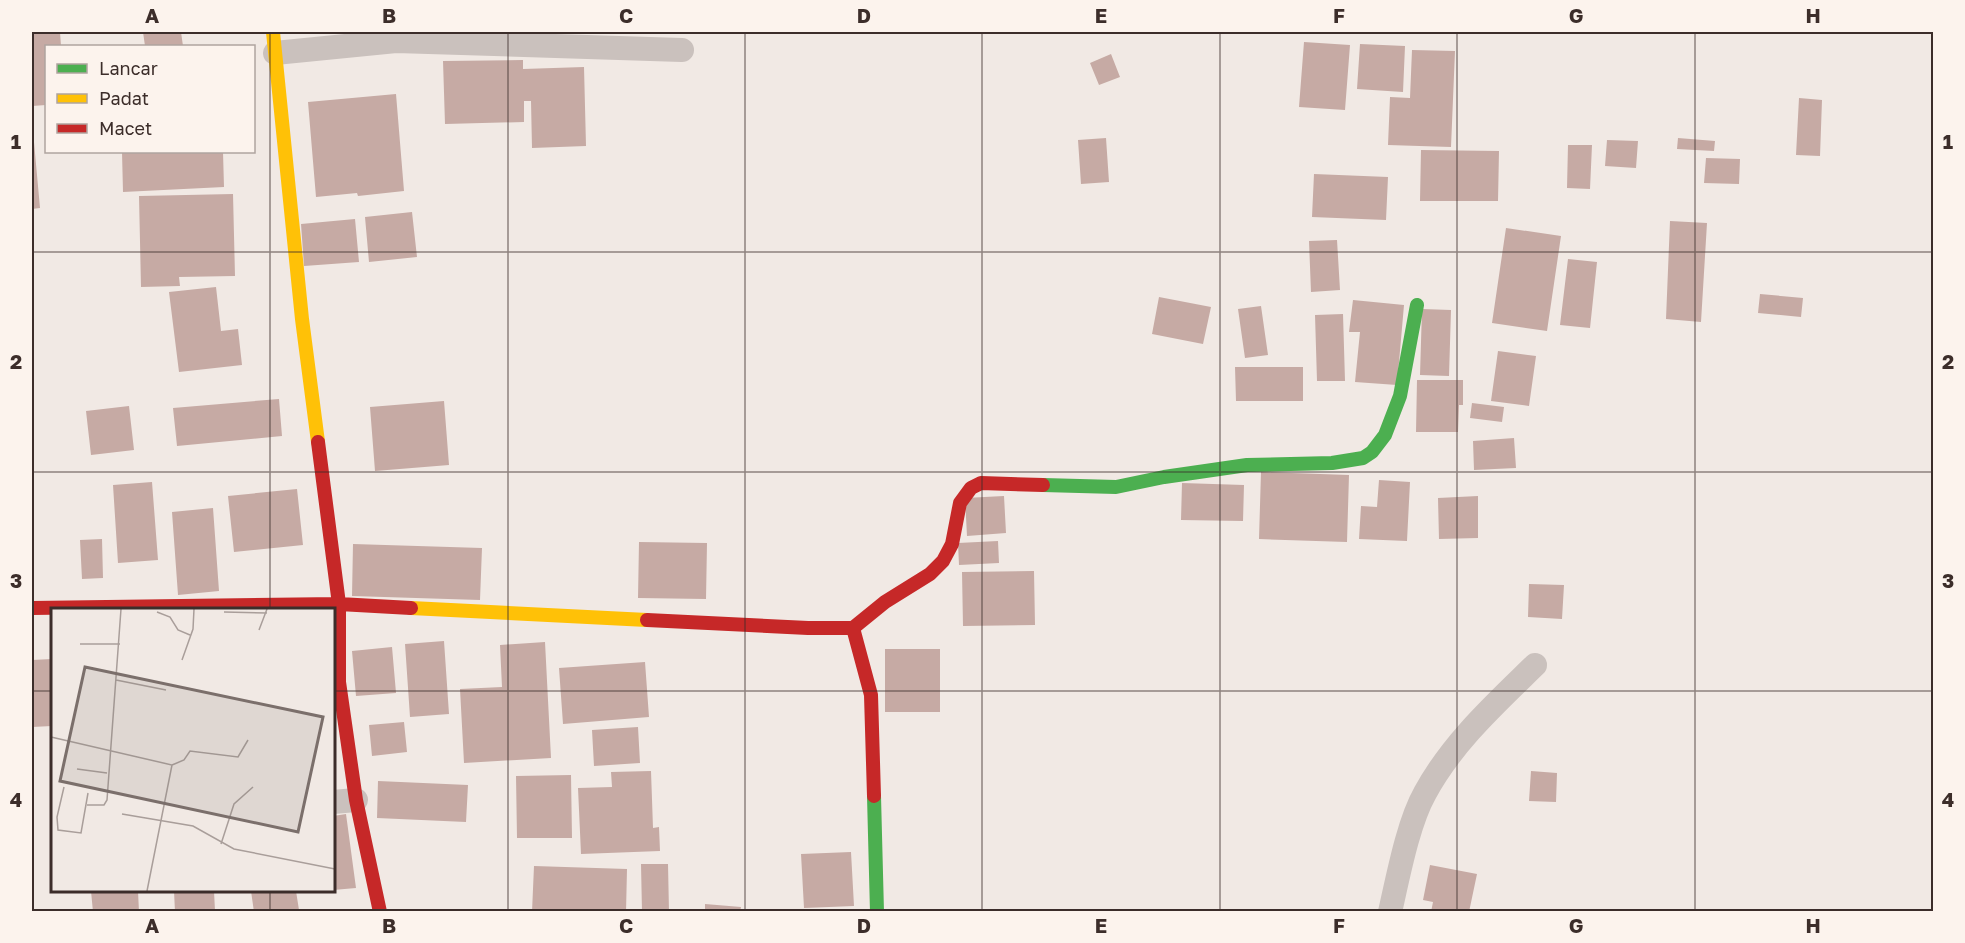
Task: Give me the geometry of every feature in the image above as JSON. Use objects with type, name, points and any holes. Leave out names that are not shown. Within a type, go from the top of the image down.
[{"type":"street","points":[[380,912],[344,801],[339,682],[339,604],[302,319],[274,42],[396,41],[682,50]]},
{"type":"street","points":[[93,608],[339,604],[808,628],[853,628],[890,598],[939,566],[947,556],[952,544],[959,500],[970,486],[981,483],[1116,487],[1164,477],[1247,465],[1332,463],[1363,458],[1372,452],[1385,435],[1400,396],[1417,305]]},
{"type":"street","points":[[32,609],[51,609]]},
{"type":"street","points":[[853,628],[871,695],[877,912]]},
{"type":"street","points":[[1390,912],[1410,833],[1424,794],[1449,755],[1477,721],[1535,665]]},
{"type":"building","points":[[32,32],[60,32],[61,45],[45,45],[45,105],[32,106]]},
{"type":"building","points":[[143,32],[181,32],[183,45],[145,45]]},
{"type":"building","points":[[1304,42],[1350,45],[1345,110],[1299,107]]},
{"type":"building","points":[[1360,44],[1405,46],[1403,92],[1357,89]]},
{"type":"building","points":[[1412,50],[1455,51],[1451,147],[1388,145],[1390,97],[1410,98]]},
{"type":"building","points":[[1111,54],[1120,77],[1099,85],[1090,63]]},
{"type":"building","points":[[523,60],[523,69],[584,67],[586,146],[532,148],[531,101],[524,101],[524,122],[445,124],[443,61]]},
{"type":"building","points":[[396,94],[404,191],[358,196],[357,193],[316,197],[308,102]]},
{"type":"building","points":[[1799,98],[1822,100],[1820,156],[1796,155]]},
{"type":"building","points":[[32,131],[40,208],[32,209]]},
{"type":"building","points":[[1106,138],[1109,182],[1081,184],[1078,140]]},
{"type":"building","points":[[1678,138],[1715,141],[1714,151],[1677,149]]},
{"type":"building","points":[[1607,140],[1638,141],[1636,168],[1605,166]]},
{"type":"building","points":[[1568,145],[1592,145],[1590,189],[1567,188]]},
{"type":"building","points":[[1421,150],[1499,151],[1498,201],[1420,201]]},
{"type":"building","points":[[122,153],[223,153],[224,187],[123,192]]},
{"type":"building","points":[[1706,158],[1740,159],[1739,184],[1704,183]]},
{"type":"building","points":[[1314,174],[1388,177],[1386,220],[1312,217]]},
{"type":"building","points":[[233,194],[235,276],[179,277],[180,286],[141,287],[139,196]]},
{"type":"building","points":[[412,212],[417,257],[369,262],[365,217]]},
{"type":"building","points":[[355,219],[359,262],[304,266],[301,224]]},
{"type":"building","points":[[1670,221],[1707,223],[1701,322],[1666,319]]},
{"type":"building","points":[[1506,228],[1561,236],[1547,331],[1492,323]]},
{"type":"building","points":[[1337,240],[1340,290],[1311,292],[1309,241]]},
{"type":"building","points":[[1568,259],[1597,262],[1590,328],[1560,325]]},
{"type":"building","points":[[216,287],[221,331],[238,329],[242,365],[179,372],[169,292]]},
{"type":"building","points":[[1760,294],[1803,298],[1801,317],[1758,313]]},
{"type":"building","points":[[1159,297],[1211,307],[1203,344],[1152,334]]},
{"type":"building","points":[[1353,300],[1404,305],[1397,385],[1355,382],[1360,332],[1349,332]]},
{"type":"building","points":[[1261,306],[1268,355],[1245,358],[1238,309]]},
{"type":"building","points":[[1422,309],[1451,310],[1449,376],[1420,375]]},
{"type":"building","points":[[1343,314],[1345,381],[1317,381],[1315,315]]},
{"type":"building","points":[[1498,351],[1536,356],[1529,406],[1491,401]]},
{"type":"building","points":[[1235,367],[1303,367],[1303,401],[1236,401]]},
{"type":"building","points":[[1417,380],[1463,380],[1463,405],[1459,405],[1458,432],[1416,432]]},
{"type":"building","points":[[279,399],[282,436],[177,446],[173,408]]},
{"type":"building","points":[[444,401],[449,465],[375,471],[370,407]]},
{"type":"building","points":[[1472,403],[1504,407],[1502,422],[1470,418]]},
{"type":"building","points":[[129,406],[134,450],[91,455],[86,411]]},
{"type":"building","points":[[1514,438],[1516,468],[1474,470],[1473,441]]},
{"type":"building","points":[[1261,472],[1349,475],[1347,542],[1259,539]]},
{"type":"building","points":[[1379,480],[1410,482],[1407,541],[1359,539],[1361,506],[1377,507]]},
{"type":"building","points":[[152,482],[158,560],[118,563],[113,485]]},
{"type":"building","points":[[1182,483],[1244,485],[1243,521],[1181,520]]},
{"type":"building","points":[[297,489],[303,545],[234,552],[228,496]]},
{"type":"building","points":[[1004,496],[1006,533],[967,536],[965,498]]},
{"type":"building","points":[[1478,496],[1478,538],[1439,539],[1438,498]]},
{"type":"building","points":[[213,508],[219,591],[178,595],[172,512]]},
{"type":"building","points":[[102,539],[103,578],[82,579],[80,540]]},
{"type":"building","points":[[998,541],[999,563],[959,565],[958,543]]},
{"type":"building","points":[[639,542],[707,543],[706,599],[638,598]]},
{"type":"building","points":[[353,544],[482,548],[480,600],[352,596]]},
{"type":"building","points":[[1034,571],[1035,625],[963,626],[962,572]]},
{"type":"building","points":[[1529,584],[1564,585],[1562,619],[1528,617]]},
{"type":"building","points":[[444,641],[449,714],[410,717],[405,644]]},
{"type":"building","points":[[545,642],[551,758],[464,763],[460,689],[502,687],[500,645]]},
{"type":"building","points":[[392,647],[396,693],[356,696],[352,651]]},
{"type":"building","points":[[885,649],[940,649],[940,712],[885,712]]},
{"type":"building","points":[[51,659],[51,726],[32,727],[32,660]]},
{"type":"building","points":[[645,662],[649,717],[563,724],[559,668]]},
{"type":"building","points":[[404,722],[407,752],[372,756],[369,725]]},
{"type":"building","points":[[638,727],[640,763],[594,766],[592,730]]},
{"type":"building","points":[[651,771],[653,828],[659,827],[660,851],[581,854],[578,788],[612,787],[611,772]]},
{"type":"building","points":[[1531,771],[1557,773],[1556,802],[1529,801]]},
{"type":"building","points":[[571,775],[572,838],[517,838],[516,776]]},
{"type":"building","points":[[378,781],[468,785],[466,822],[377,818]]},
{"type":"building","points":[[346,814],[356,888],[334,890],[334,816]]},
{"type":"building","points":[[851,852],[854,906],[804,908],[801,854]]},
{"type":"building","points":[[641,864],[668,864],[669,912],[642,912]]},
{"type":"building","points":[[1430,865],[1477,874],[1469,912],[1431,912],[1433,902],[1423,900]]},
{"type":"building","points":[[534,866],[627,869],[626,912],[532,912]]},
{"type":"building","points":[[91,892],[138,892],[139,912],[93,912]]},
{"type":"building","points":[[174,892],[214,892],[215,911],[175,912]]},
{"type":"building","points":[[251,892],[296,892],[299,910],[254,912]]},
{"type":"building","points":[[705,904],[741,907],[740,912],[705,912]]},
{"type":"traffic: fast","points":[[1043,485],[1116,487],[1164,477],[1247,465],[1332,463],[1363,458],[1372,452],[1385,435],[1400,396],[1417,305]]},
{"type":"traffic: fast","points":[[874,796],[877,912]]},
{"type":"traffic: slow","points":[[273,32],[302,319],[318,442]]},
{"type":"traffic: slow","points":[[411,608],[647,620]]},
{"type":"traffic: jam","points":[[318,442],[339,604],[339,682],[356,800],[380,912]]},
{"type":"traffic: jam","points":[[853,628],[885,602],[930,574],[943,561],[952,544],[960,503],[971,488],[981,483],[1043,485]]},
{"type":"traffic: jam","points":[[32,608],[339,604],[411,608]]},
{"type":"traffic: jam","points":[[647,620],[853,628],[871,695],[874,796]]}]
